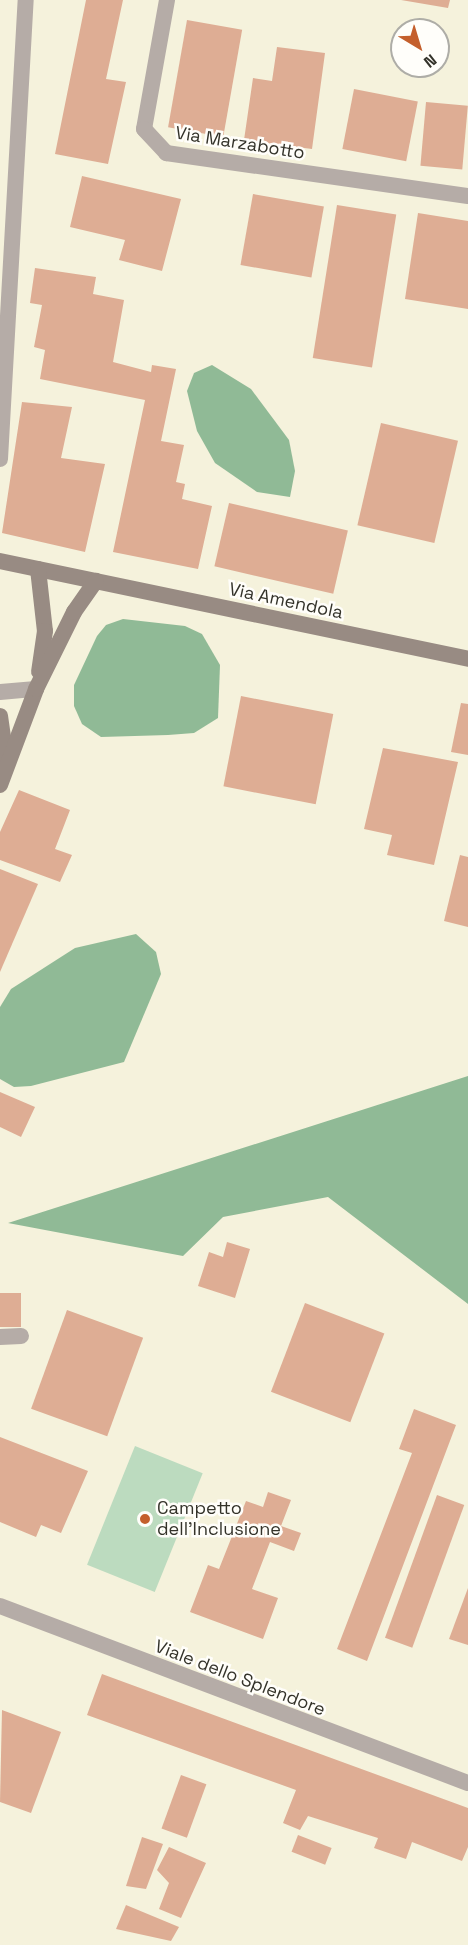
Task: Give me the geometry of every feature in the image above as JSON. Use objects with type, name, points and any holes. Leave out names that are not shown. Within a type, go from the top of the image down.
[{"type":"main road","name":"Via Amendola","points":[[0,561],[468,659]]},
{"type":"main road","points":[[36,689],[45,631],[38,569]]},
{"type":"main road","points":[[0,785],[36,689],[74,612],[96,582]]},
{"type":"main road","points":[[0,716],[7,766]]},
{"type":"street","points":[[0,459],[26,0]]},
{"type":"street","name":"Via Marzabotto","points":[[167,0],[144,129],[166,153],[468,196]]},
{"type":"street","points":[[0,692],[36,689]]},
{"type":"street","points":[[0,1337],[21,1336]]},
{"type":"street","name":"Viale dello Splendore","points":[[0,1606],[468,1783]]},
{"type":"green space","points":[[212,365],[251,389],[289,440],[295,471],[290,497],[257,492],[215,463],[197,431],[187,391],[194,373]]},
{"type":"green space","points":[[123,619],[185,626],[202,634],[220,665],[218,718],[194,733],[168,735],[101,737],[82,724],[74,706],[74,685],[97,636],[106,625]]},
{"type":"green space","points":[[136,934],[156,952],[161,974],[124,1062],[31,1086],[14,1087],[0,1079],[0,1007],[11,989],[75,948]]},
{"type":"green space","points":[[468,1076],[468,1304],[328,1197],[223,1217],[183,1256],[8,1223]]},
{"type":"green space","name":"Campetto dell’Inclusione","points":[[135,1446],[203,1473],[155,1592],[87,1565]]},
{"type":"building","points":[[86,0],[123,0],[106,79],[126,82],[108,164],[55,154]]},
{"type":"building","points":[[401,0],[450,0],[448,8]]},
{"type":"building","points":[[187,20],[242,30],[223,137],[168,127]]},
{"type":"building","points":[[277,47],[325,53],[312,149],[244,140],[253,78],[272,81]]},
{"type":"building","points":[[354,89],[418,101],[406,161],[342,149]]},
{"type":"building","points":[[426,102],[468,106],[462,169],[420,166]]},
{"type":"building","points":[[82,176],[181,199],[162,271],[119,260],[125,240],[70,227]]},
{"type":"building","points":[[253,194],[324,207],[311,277],[240,265]]},
{"type":"building","points":[[337,205],[396,214],[372,367],[313,358]]},
{"type":"building","points":[[418,213],[468,221],[468,309],[405,299]]},
{"type":"building","points":[[35,268],[96,277],[93,294],[124,300],[113,362],[151,372],[152,365],[176,369],[161,441],[184,445],[176,482],[185,484],[182,499],[212,506],[198,569],[113,552],[145,400],[40,379],[45,350],[34,347],[42,305],[30,303]]},
{"type":"building","points":[[22,402],[72,407],[61,458],[105,464],[85,552],[2,533]]},
{"type":"building","points":[[381,423],[458,441],[434,543],[357,525]]},
{"type":"building","points":[[229,503],[348,530],[333,594],[214,566]]},
{"type":"building","points":[[241,696],[333,714],[316,804],[223,786]]},
{"type":"building","points":[[461,703],[468,704],[468,755],[451,752]]},
{"type":"building","points":[[383,748],[458,762],[434,865],[387,855],[392,835],[364,829]]},
{"type":"building","points":[[19,790],[70,810],[55,849],[72,855],[60,882],[0,860],[0,832]]},
{"type":"building","points":[[460,855],[468,857],[468,927],[444,921]]},
{"type":"building","points":[[0,869],[38,884],[0,972]]},
{"type":"building","points":[[0,1092],[35,1107],[21,1137],[0,1127]]},
{"type":"building","points":[[227,1242],[250,1249],[235,1298],[198,1286],[209,1252],[223,1257]]},
{"type":"building","points":[[0,1293],[21,1293],[21,1327],[0,1327]]},
{"type":"building","points":[[305,1303],[384,1333],[350,1422],[271,1392]]},
{"type":"building","points":[[67,1310],[143,1338],[107,1436],[31,1409]]},
{"type":"building","points":[[414,1409],[456,1425],[367,1661],[337,1649],[412,1453],[399,1449]]},
{"type":"building","points":[[0,1437],[88,1471],[61,1533],[41,1525],[36,1537],[0,1522]]},
{"type":"building","points":[[268,1492],[291,1500],[281,1526],[301,1533],[294,1551],[270,1542],[252,1589],[278,1598],[263,1639],[190,1612],[208,1565],[219,1569],[246,1501],[263,1507]]},
{"type":"building","points":[[437,1495],[464,1505],[412,1648],[385,1638]]},
{"type":"building","points":[[468,1588],[468,1645],[449,1639]]},
{"type":"building","points":[[102,1674],[468,1808],[468,1847],[462,1861],[412,1842],[406,1859],[374,1848],[378,1838],[308,1816],[300,1830],[283,1823],[296,1790],[87,1715]]},
{"type":"building","points":[[2,1710],[61,1732],[31,1813],[0,1802]]},
{"type":"building","points":[[181,1775],[206,1784],[187,1838],[162,1829]]},
{"type":"building","points":[[298,1835],[332,1848],[325,1865],[292,1852]]},
{"type":"building","points":[[142,1837],[163,1844],[146,1889],[126,1886]]},
{"type":"building","points":[[169,1847],[206,1863],[181,1918],[159,1909],[169,1883],[157,1870]]},
{"type":"building","points":[[126,1905],[179,1927],[171,1941],[116,1929]]},
{"type":"place","name":"Campetto dell’Inclusione","points":[[145,1519]]}]
